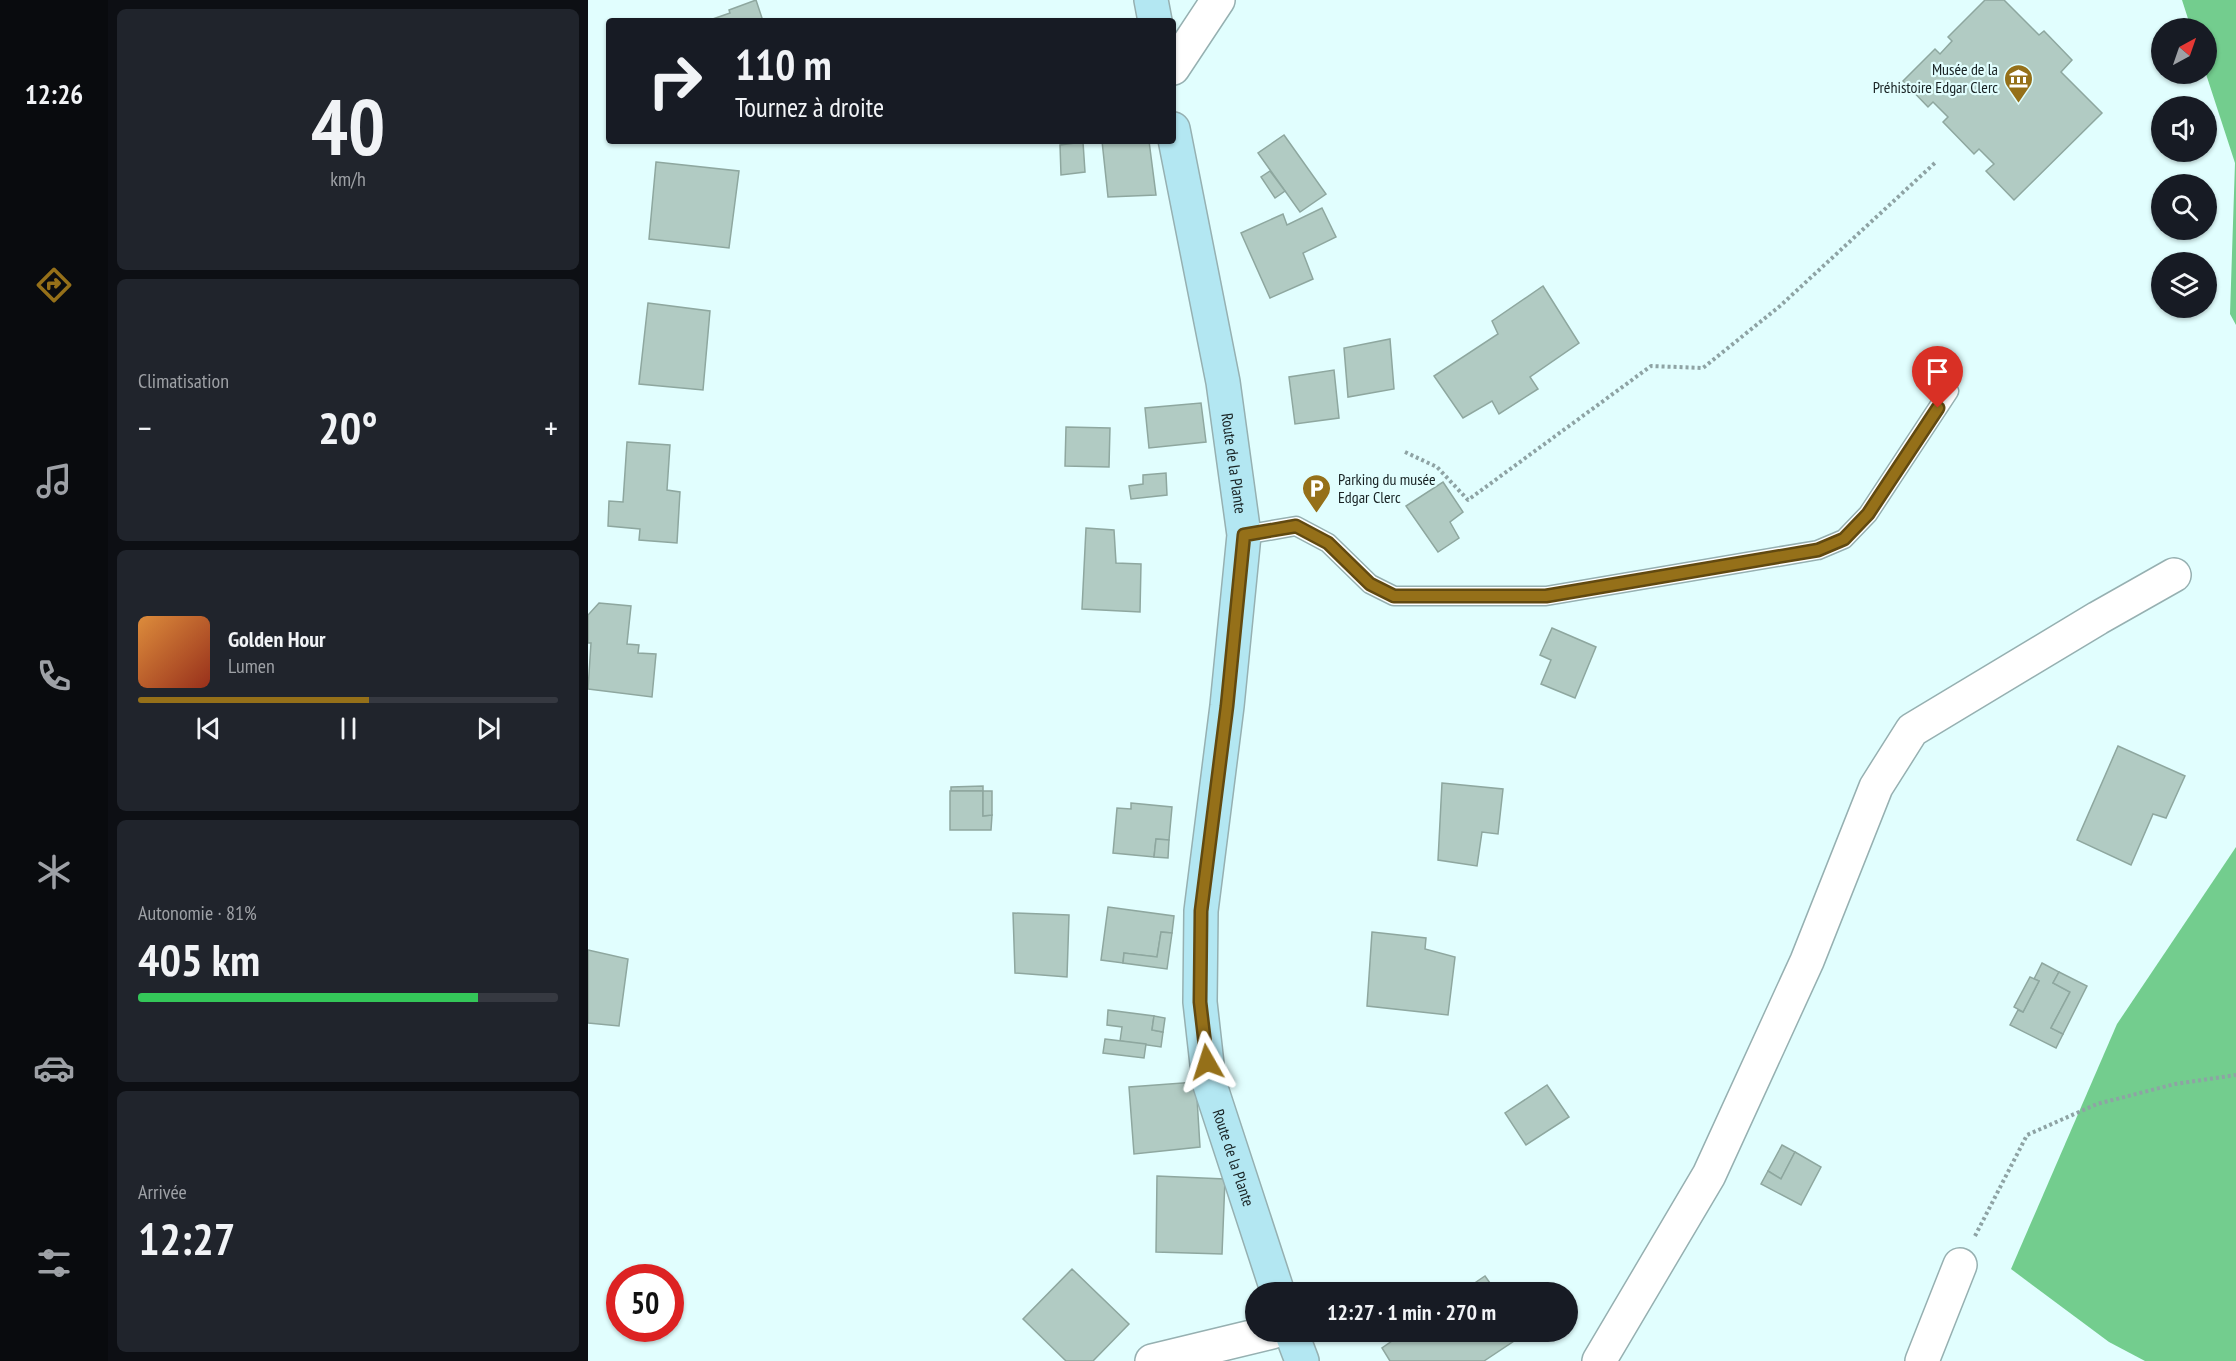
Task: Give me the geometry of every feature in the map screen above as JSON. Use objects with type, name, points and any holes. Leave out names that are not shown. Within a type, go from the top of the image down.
[{"type":"main road","points":[[1151,0],[1154,18]]},
{"type":"main road","name":"Route de la Plante","points":[[1176,144],[1222,382],[1244,535],[1227,706],[1201,911],[1200,1002],[1209,1082],[1274,1282]]},
{"type":"main road","points":[[1295,1342],[1302,1361]]},
{"type":"street","points":[[1176,63],[1218,0]]},
{"type":"street","points":[[1599,1361],[1709,1175],[1807,961],[1876,787],[1912,730],[2097,618],[2174,575]]},
{"type":"street","points":[[1922,1361],[1960,1265]]},
{"type":"street","points":[[1152,1361],[1245,1339]]},
{"type":"lane","points":[[1244,535],[1296,526],[1328,543],[1370,584],[1394,596],[1546,596],[1818,550],[1844,539],[1868,514],[1949,391]]},
{"type":"path","points":[[1405,452],[1437,467],[1468,500],[1651,366],[1703,368],[1780,306],[1937,161]]},
{"type":"path","points":[[1960,1265],[2027,1135],[2097,1104],[2175,1084],[2236,1075]]},
{"type":"green space","points":[[2182,0],[2236,0],[2236,325],[2230,314],[2235,163],[2217,108],[2217,96],[2213,96],[2209,84],[2217,84],[2217,18],[2188,18]]},
{"type":"green space","points":[[2236,847],[2236,1361],[2145,1361],[2109,1342],[2011,1269],[2117,1024]]},
{"type":"building","points":[[756,0],[762,18],[716,18],[730,13],[729,10]]},
{"type":"building","points":[[1985,0],[2004,0],[2039,35],[2044,31],[2072,60],[2061,72],[2102,113],[2014,200],[1986,171],[1994,164],[1979,149],[1974,154],[1943,122],[1948,117],[1933,102],[1928,107],[1903,81],[1935,49],[1940,54],[1952,41],[1948,37]]},
{"type":"building","points":[[1284,135],[1326,194],[1300,212],[1258,153]]},
{"type":"building","points":[[1083,144],[1085,172],[1061,175],[1060,145]]},
{"type":"building","points":[[1102,144],[1149,144],[1156,195],[1108,197]]},
{"type":"building","points":[[656,162],[739,171],[729,248],[649,239]]},
{"type":"building","points":[[1270,171],[1285,191],[1275,198],[1261,177]]},
{"type":"building","points":[[1322,208],[1336,237],[1303,253],[1313,279],[1270,298],[1241,233],[1283,214],[1287,225]]},
{"type":"building","points":[[1543,286],[1579,343],[1530,377],[1538,389],[1499,414],[1492,401],[1463,418],[1434,376],[1498,334],[1492,321]]},
{"type":"building","points":[[648,303],[710,311],[703,390],[639,384]]},
{"type":"building","points":[[1390,339],[1394,389],[1348,397],[1344,348]]},
{"type":"building","points":[[1334,370],[1339,418],[1295,424],[1289,377]]},
{"type":"building","points":[[1201,403],[1206,442],[1149,448],[1145,408]]},
{"type":"building","points":[[1066,427],[1110,428],[1109,467],[1065,466]]},
{"type":"building","points":[[627,442],[670,445],[667,490],[680,492],[677,543],[639,540],[640,529],[608,526],[609,501],[623,502]]},
{"type":"building","points":[[1166,473],[1167,495],[1131,499],[1129,486],[1143,484],[1143,475]]},
{"type":"building","points":[[1443,482],[1463,512],[1450,522],[1459,538],[1438,552],[1406,506]]},
{"type":"building","points":[[1086,528],[1114,530],[1116,563],[1141,564],[1140,612],[1082,609]]},
{"type":"building","points":[[599,603],[631,606],[627,644],[639,645],[638,653],[656,654],[652,697],[588,689],[591,643],[588,643],[588,615]]},
{"type":"building","points":[[1552,628],[1596,647],[1575,698],[1541,684],[1551,660],[1540,655]]},
{"type":"building","points":[[2118,746],[2185,776],[2166,818],[2153,814],[2131,865],[2077,840]]},
{"type":"building","points":[[1442,783],[1503,789],[1498,834],[1482,832],[1477,866],[1438,860]]},
{"type":"building","points":[[983,786],[983,791],[951,791],[951,787]]},
{"type":"building","points":[[950,791],[983,791],[983,816],[992,815],[991,830],[950,830]]},
{"type":"building","points":[[983,791],[992,791],[992,815],[983,816]]},
{"type":"building","points":[[1131,803],[1172,807],[1169,840],[1156,839],[1154,857],[1113,853],[1117,808],[1131,809]]},
{"type":"building","points":[[1156,839],[1169,840],[1168,858],[1154,857]]},
{"type":"building","points":[[1108,907],[1174,916],[1172,933],[1161,932],[1157,957],[1124,953],[1123,963],[1101,960]]},
{"type":"building","points":[[1013,913],[1069,915],[1067,977],[1015,973]]},
{"type":"building","points":[[1161,932],[1172,933],[1167,969],[1123,963],[1124,953],[1157,957]]},
{"type":"building","points":[[1372,932],[1426,938],[1425,949],[1455,957],[1448,1015],[1367,1006]]},
{"type":"building","points":[[588,950],[628,959],[619,1026],[588,1023]]},
{"type":"building","points":[[2042,963],[2059,972],[2053,983],[2070,992],[2051,1028],[2063,1034],[2056,1048],[2010,1025],[2018,1010],[2023,1012],[2039,981],[2034,979]]},
{"type":"building","points":[[2059,972],[2087,986],[2063,1034],[2051,1028],[2070,992],[2053,983]]},
{"type":"building","points":[[2030,977],[2039,981],[2023,1012],[2014,1007]]},
{"type":"building","points":[[1108,1010],[1154,1016],[1152,1030],[1163,1032],[1161,1047],[1120,1041],[1122,1027],[1107,1025]]},
{"type":"building","points":[[1154,1016],[1165,1018],[1163,1032],[1152,1030]]},
{"type":"building","points":[[1105,1039],[1146,1044],[1144,1058],[1103,1053]]},
{"type":"building","points":[[1196,1082],[1200,1147],[1134,1154],[1129,1087]]},
{"type":"building","points":[[1547,1085],[1569,1117],[1526,1145],[1505,1113]]},
{"type":"building","points":[[1782,1145],[1795,1152],[1781,1179],[1768,1171]]},
{"type":"building","points":[[1795,1152],[1821,1167],[1801,1205],[1761,1184],[1768,1171],[1781,1179]]},
{"type":"building","points":[[1157,1176],[1225,1179],[1222,1254],[1156,1252]]},
{"type":"building","points":[[1072,1269],[1129,1324],[1093,1361],[1066,1361],[1023,1319]]},
{"type":"building","points":[[1485,1276],[1489,1282],[1476,1282]]},
{"type":"building","points":[[1391,1342],[1512,1342],[1484,1361],[1390,1361],[1382,1348]]},
{"type":"place","name":"Musée de la Préhistoire Edgar Clerc","points":[[2019,104]]},
{"type":"place","name":"Parking du musée Edgar Clerc","points":[[1317,514]]},
{"type":"route","points":[[1207,1062],[1200,1002],[1201,911],[1227,706],[1244,535],[1296,526],[1328,543],[1370,584],[1394,596],[1546,596],[1818,550],[1844,539],[1868,514],[1938,408]]}]
